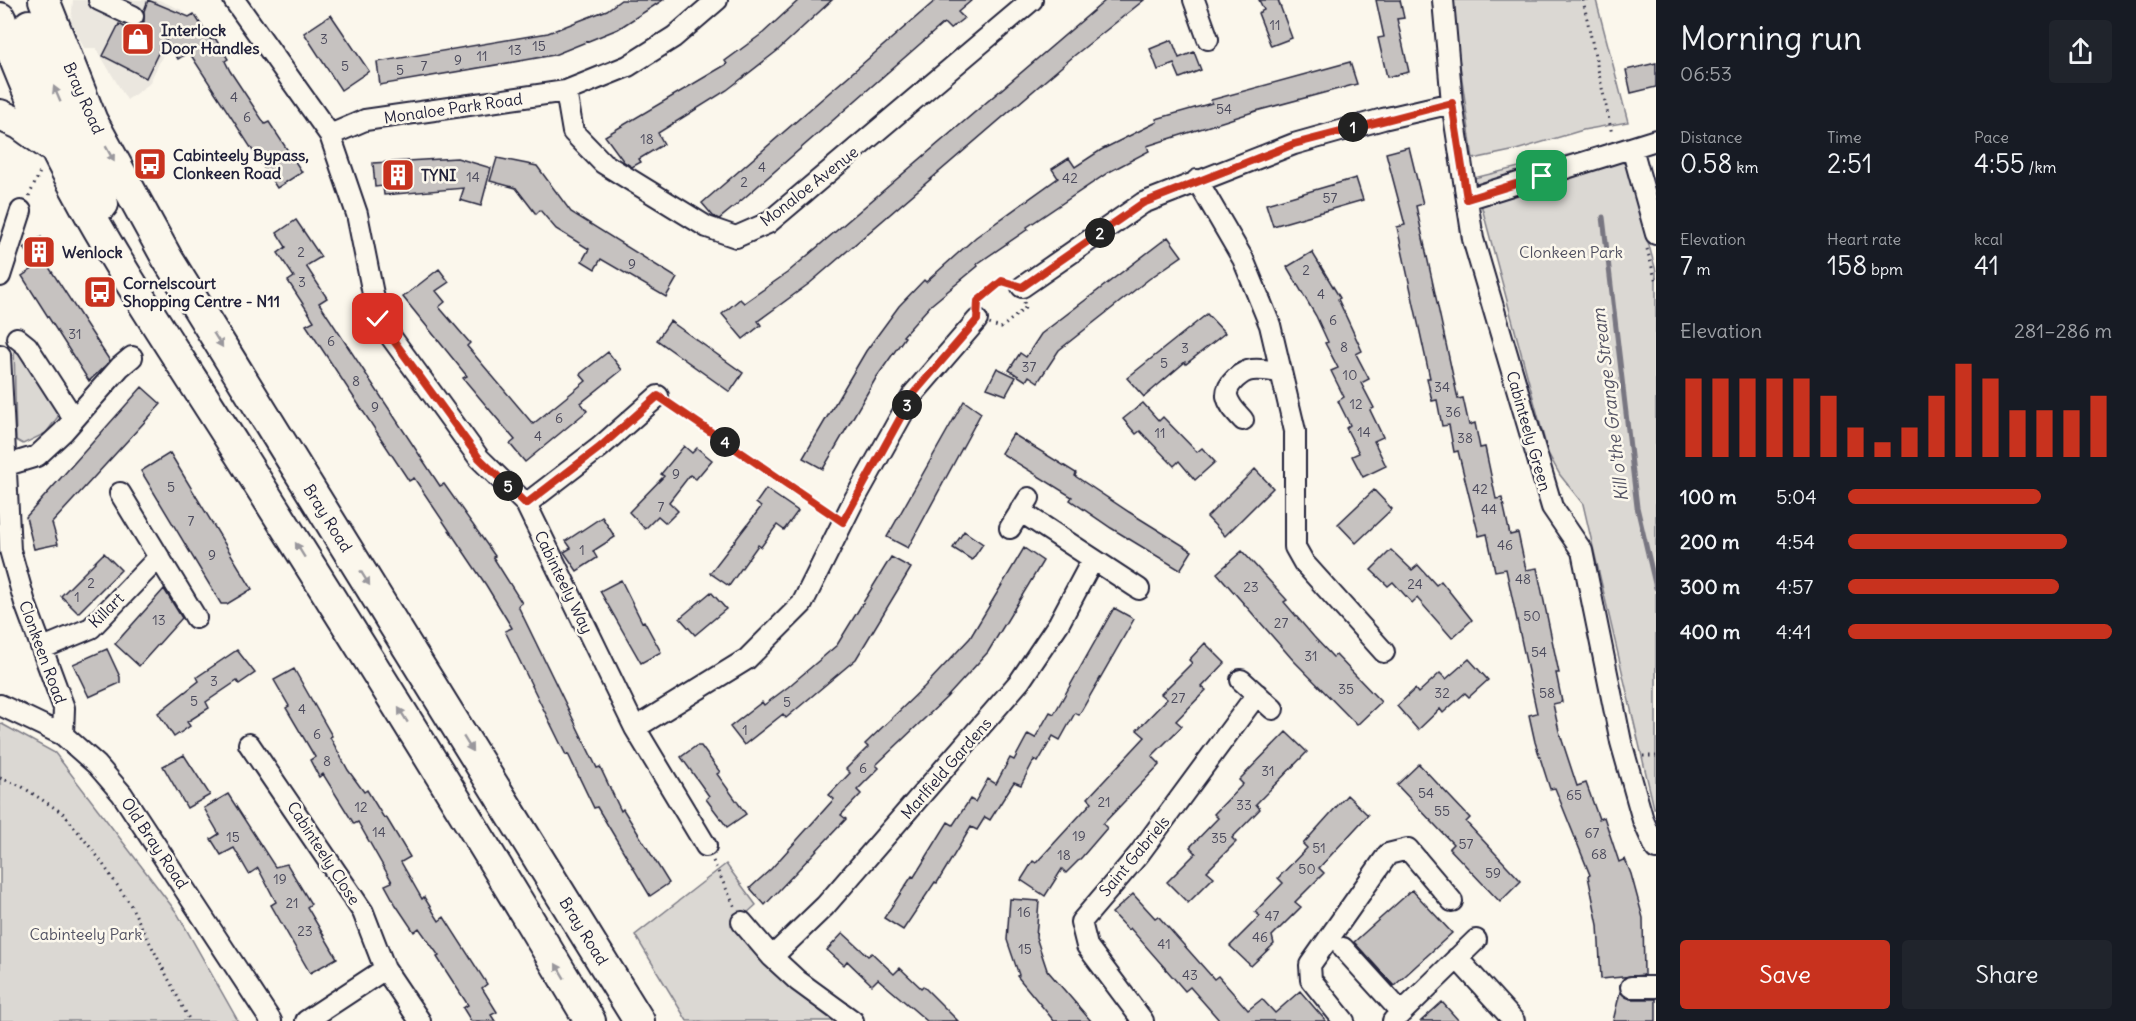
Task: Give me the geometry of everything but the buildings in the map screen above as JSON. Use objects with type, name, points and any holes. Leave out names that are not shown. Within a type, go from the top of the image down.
[{"type":"highway","points":[[32,11],[116,234],[132,285]]},
{"type":"highway","name":"Bray Road","points":[[32,11],[167,258],[639,1021]]},
{"type":"highway","points":[[0,18],[5,54],[51,147],[132,285],[311,568],[590,1021]]},
{"type":"highway","points":[[0,115],[20,124],[51,147]]},
{"type":"street","points":[[99,0],[133,16]]},
{"type":"street","points":[[234,0],[330,135]]},
{"type":"street","name":"Monaloe Park Road","points":[[330,135],[365,120],[566,91],[628,66],[674,37],[717,0]]},
{"type":"street","name":"Monaloe Avenue","points":[[566,91],[573,132],[603,163],[707,228],[736,237],[768,223],[1032,0]]},
{"type":"street","points":[[1194,0],[1208,39]]},
{"type":"street","name":"Cabinteely Green","points":[[1443,0],[1452,103],[1473,239],[1552,507],[1582,551],[1621,742],[1643,820],[1656,849]]},
{"type":"street","points":[[1022,287],[1143,203],[1294,144],[1452,103]]},
{"type":"street","name":"Cabinteely Way","points":[[330,135],[357,214],[378,319],[479,458],[526,504],[635,728],[706,846]]},
{"type":"street","points":[[1467,199],[1656,140]]},
{"type":"street","points":[[1632,148],[1656,234]]},
{"type":"street","points":[[1197,180],[1243,260],[1270,326],[1295,431],[1295,547],[1304,563],[1384,652]]},
{"type":"street","points":[[0,276],[6,234],[21,211]]},
{"type":"street","points":[[635,728],[747,659],[802,604],[843,522],[914,393],[977,320]]},
{"type":"street","points":[[17,338],[27,346],[75,418]]},
{"type":"street","name":"Clonkeen Road","points":[[0,356],[10,550],[25,603],[64,708],[63,735]]},
{"type":"street","points":[[4,466],[37,456],[132,357]]},
{"type":"street","points":[[1243,420],[1231,407],[1227,396],[1228,389],[1236,378],[1250,370],[1281,372]]},
{"type":"street","points":[[526,504],[599,448],[658,396]]},
{"type":"street","points":[[120,493],[196,618]]},
{"type":"street","points":[[1020,512],[1138,589]]},
{"type":"street","name":"Killart","points":[[43,648],[91,628],[159,557]]},
{"type":"street","name":"Marlfield Gardens","points":[[772,957],[825,906],[1020,681],[1059,623],[1093,559]]},
{"type":"street","points":[[1240,680],[1273,709]]},
{"type":"street","name":"Saint Gabriels","points":[[1143,1021],[1087,946],[1081,922],[1139,854],[1257,694]]},
{"type":"street","name":"Old Bray Road","points":[[0,705],[63,735],[97,765],[122,794],[271,1021]]},
{"type":"street","name":"Cabinteely Close","points":[[249,744],[363,912],[385,969],[420,1021]]},
{"type":"street","points":[[1344,1021],[1311,980],[1310,965],[1388,854],[1408,849],[1452,901]]},
{"type":"street","points":[[742,921],[772,957],[798,981],[853,1021]]},
{"type":"street","points":[[1343,948],[1397,1017],[1476,940]]},
{"type":"street","points":[[1457,958],[1515,1021]]},
{"type":"street","points":[[306,1021],[385,969]]},
{"type":"street","points":[[1631,987],[1656,987]]},
{"type":"path","points":[[21,211],[51,147]]},
{"type":"path","points":[[1002,281],[1022,287],[1025,309],[1001,328],[977,320],[978,301],[1002,281]]},
{"type":"path","points":[[658,396],[843,522]]},
{"type":"path","points":[[0,778],[21,786],[64,814],[91,848],[130,904],[190,1021]]},
{"type":"path","points":[[706,846],[742,921]]},
{"type":"shaded area","points":[[73,0],[159,0],[184,11],[149,84],[127,100],[96,48],[84,48],[71,22]]},
{"type":"green space","points":[[1451,0],[1596,0],[1628,122],[1583,130],[1516,150],[1473,159]]},
{"type":"green space","name":"Clonkeen Park","points":[[1601,150],[1627,165],[1656,271],[1656,808],[1654,808],[1583,504],[1560,475],[1548,453],[1474,178],[1576,153]]},
{"type":"green space","points":[[14,344],[20,345],[60,414],[46,433],[23,444],[16,440]]},
{"type":"green space","name":"Cabinteely Park","points":[[0,723],[55,753],[177,913],[238,1021],[0,1021]]},
{"type":"green space","points":[[726,864],[756,905],[736,923],[762,961],[800,996],[833,1021],[687,1021],[635,935]]},
{"type":"waterway","name":"Kill o'the Grange Stream","points":[[1603,217],[1637,507],[1656,588]]},
{"type":"place","name":"Interlock Door Handles","points":[[138,39]]},
{"type":"place","name":"Cabinteely Bypass, Clonkeen Road","points":[[150,164]]},
{"type":"place","name":"TYNI","points":[[398,175]]},
{"type":"place","name":"Wenlock","points":[[39,252]]},
{"type":"place","name":"Cornelscourt Shopping Centre - N11","points":[[100,292]]},
{"type":"route","points":[[378,319],[479,458],[526,504],[599,448],[658,396],[843,522],[914,393],[977,320],[978,301],[1002,281],[1022,287],[1143,203],[1294,144],[1383,119],[1452,103],[1467,199],[1542,176]]}]
